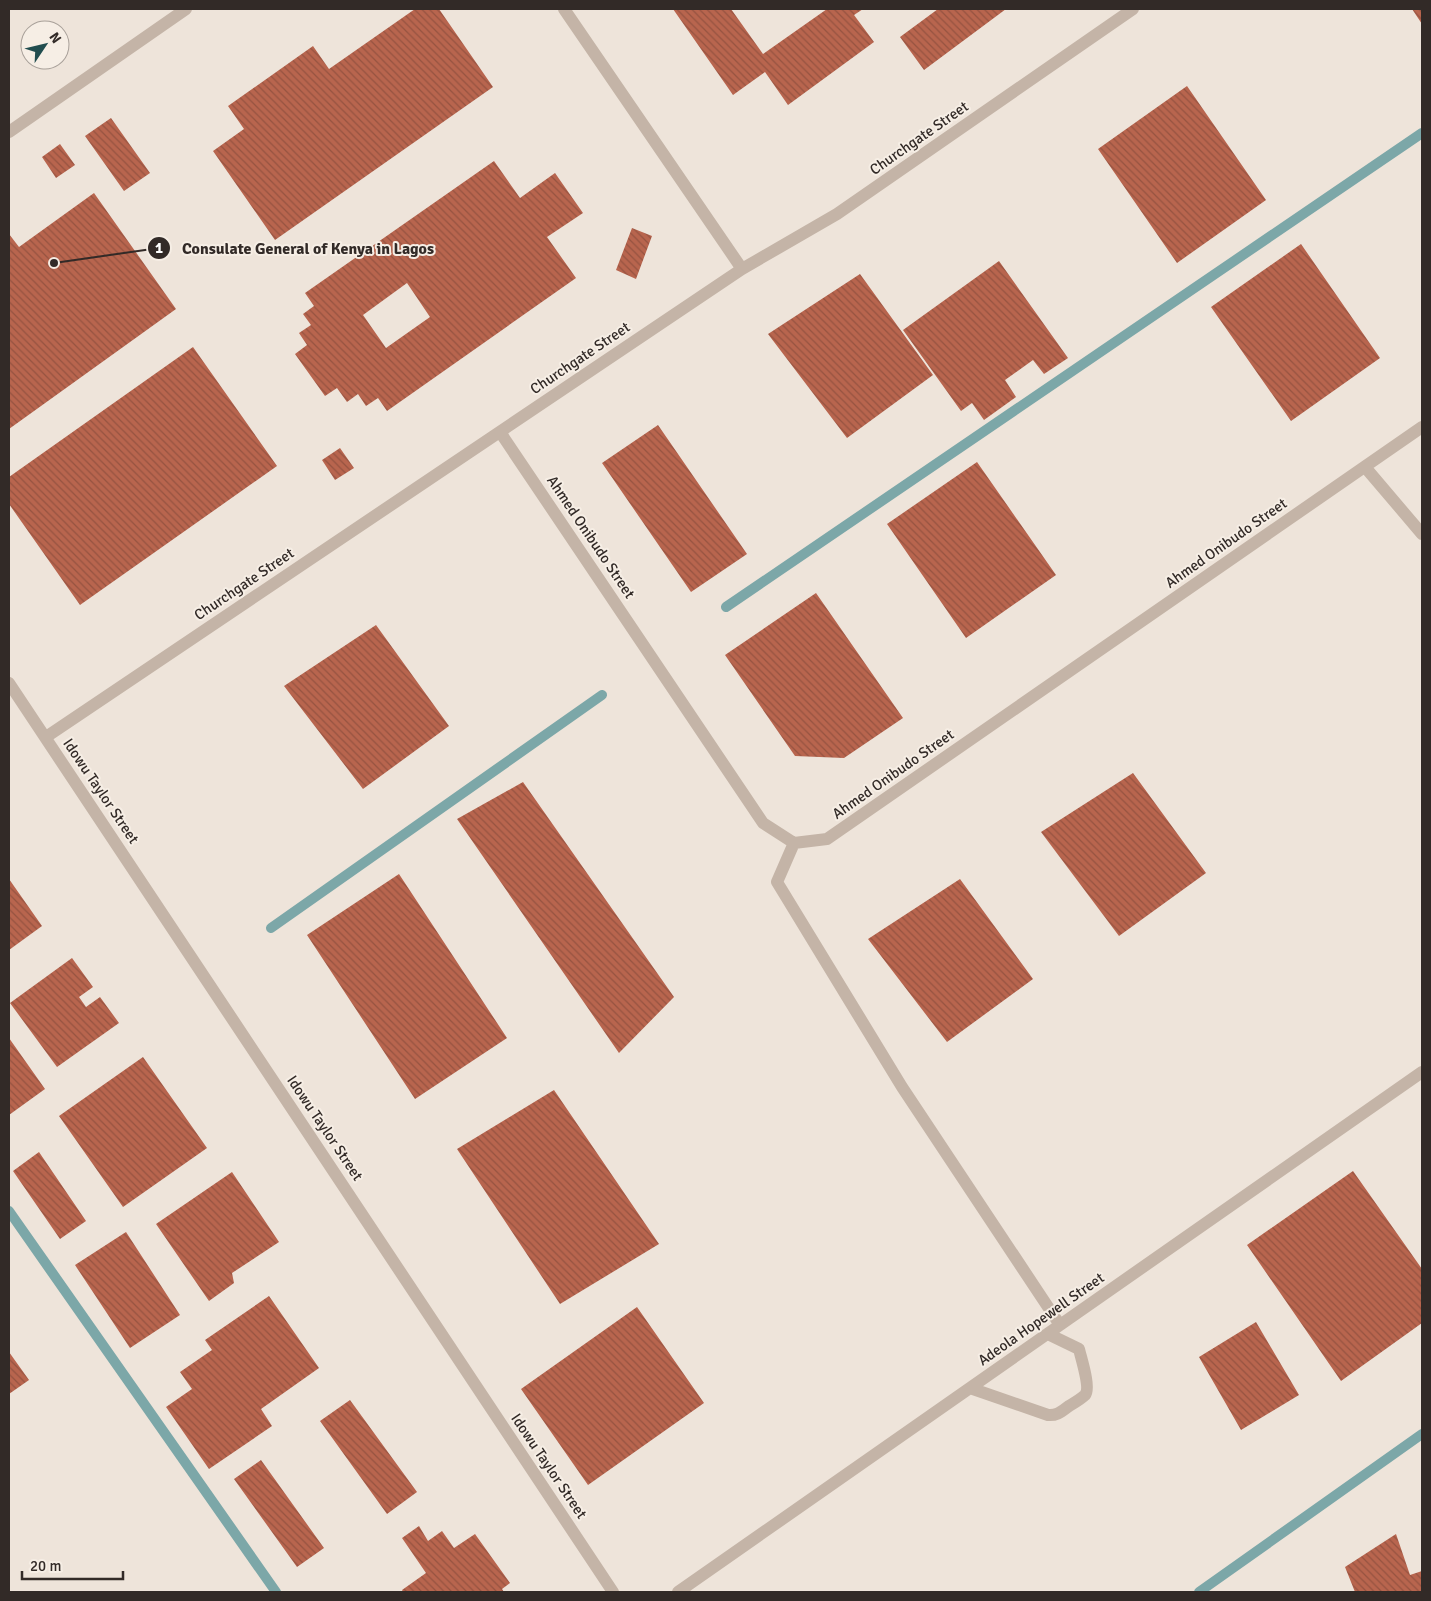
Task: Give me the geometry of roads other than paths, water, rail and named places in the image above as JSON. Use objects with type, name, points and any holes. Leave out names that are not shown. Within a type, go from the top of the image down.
[{"type":"street","points":[[9,132],[186,9]]},
{"type":"street","points":[[564,9],[742,269]]},
{"type":"street","name":"Churchgate Street","points":[[46,737],[742,269],[837,214],[1133,9]]},
{"type":"street","name":"Ahmed Onibudo Street","points":[[500,432],[763,823],[794,843],[827,839],[1422,427]]},
{"type":"street","points":[[1365,467],[1422,534]]},
{"type":"street","name":"Idowu Taylor Street","points":[[9,683],[613,1592]]},
{"type":"street","points":[[794,843],[778,882],[902,1087],[1060,1325]]},
{"type":"street","name":"Adeola Hopewell Street","points":[[678,1592],[1422,1072]]},
{"type":"street","points":[[970,1388],[1048,1416],[1056,1416],[1086,1394],[1088,1390],[1079,1349],[1048,1334]]},
{"type":"waterway","points":[[726,607],[1422,133]]},
{"type":"waterway","points":[[271,928],[602,695]]},
{"type":"waterway","points":[[9,1211],[276,1592]]},
{"type":"waterway","points":[[1199,1592],[1422,1434]]},
{"type":"place","name":"Consulate General of Kenya in Lagos","points":[[54,263]]}]
